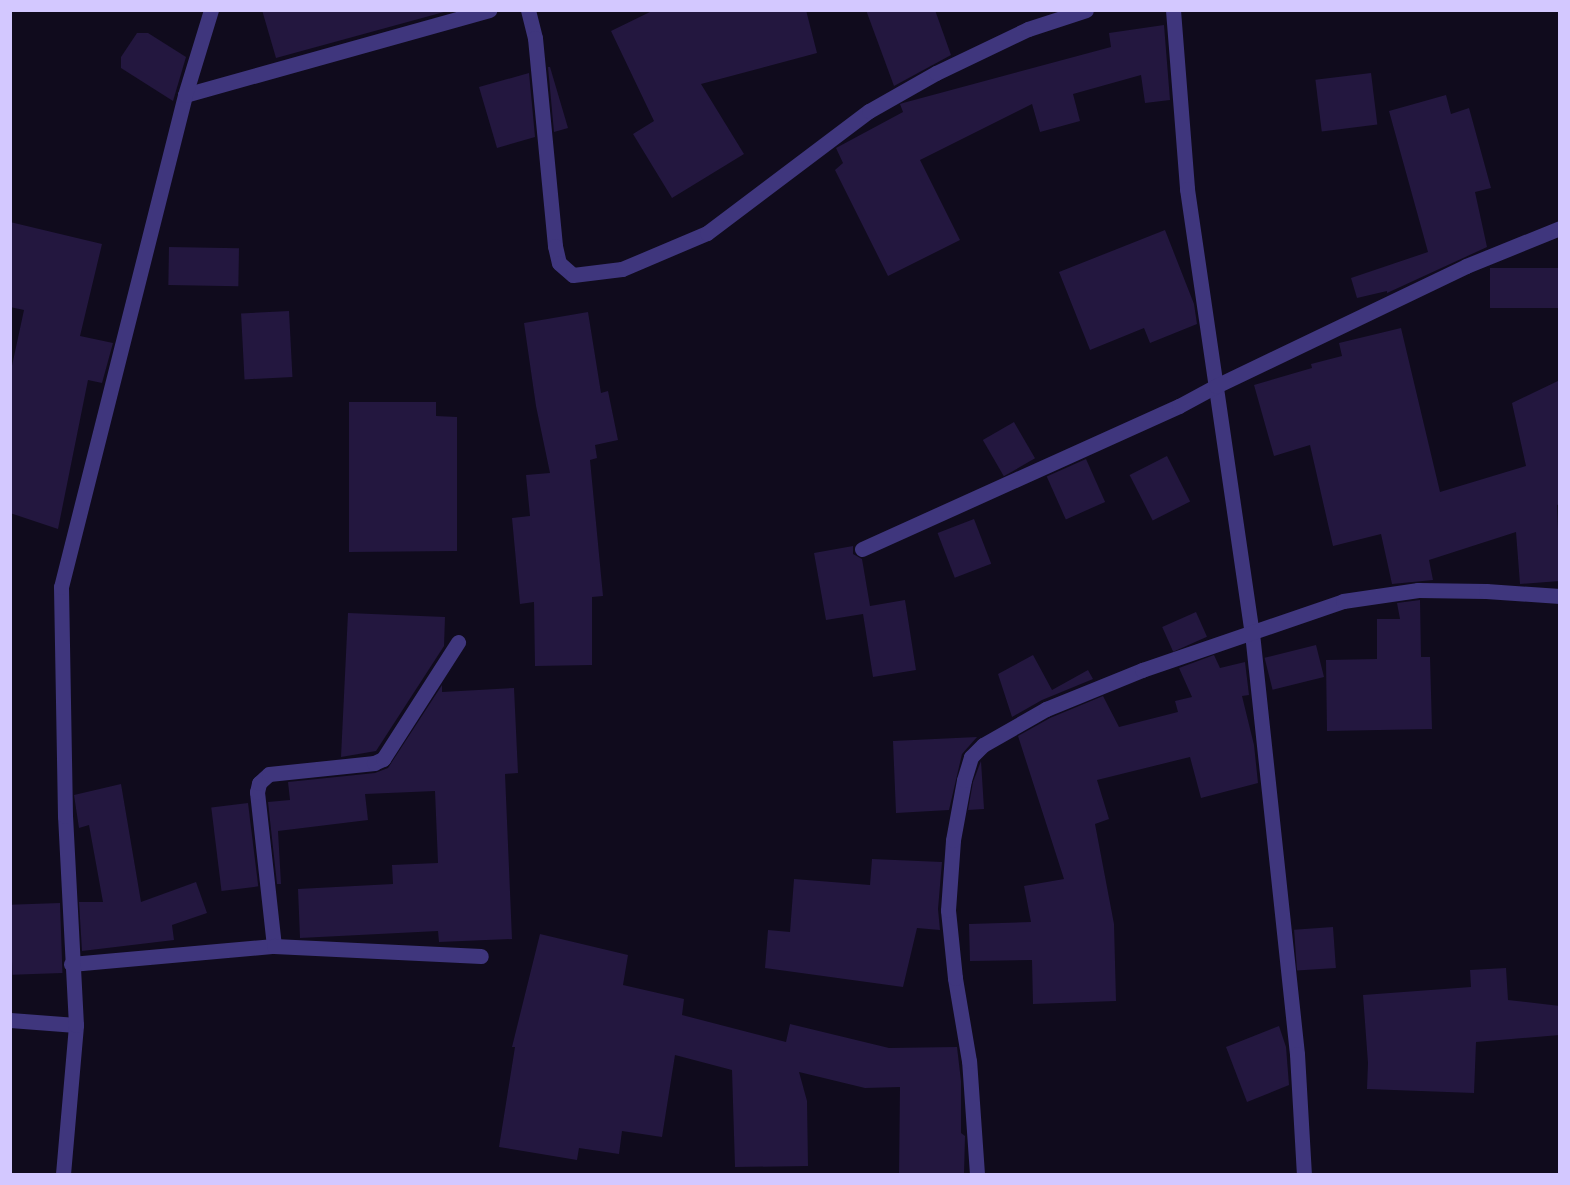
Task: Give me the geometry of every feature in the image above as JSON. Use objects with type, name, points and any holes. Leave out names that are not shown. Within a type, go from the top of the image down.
[{"type":"street","points":[[63,1174],[76,1025],[71,964],[60,587],[185,95],[211,10]]},
{"type":"street","points":[[185,95],[489,10]]},
{"type":"street","points":[[528,10],[535,38],[555,246],[559,263],[573,275],[622,269],[707,232],[869,111],[936,73],[1028,29],[1086,10]]},
{"type":"street","points":[[1173,10],[1187,189],[1252,633],[1297,1054],[1304,1174]]},
{"type":"street","points":[[862,549],[1179,406],[1466,266],[1560,228]]},
{"type":"street","points":[[977,1174],[969,1061],[948,910],[953,840],[964,780],[971,757],[1003,732],[1046,709],[1142,670],[1343,601],[1418,590],[1486,591],[1560,596]]},
{"type":"street","points":[[274,946],[257,792],[259,783],[269,774],[374,763],[382,759],[458,642]]},
{"type":"street","points":[[71,964],[274,946],[481,956]]},
{"type":"street","points":[[10,1020],[76,1025]]},
{"type":"building","points":[[262,10],[444,10],[444,12],[276,58]]},
{"type":"building","points":[[654,10],[806,10],[817,53],[701,84],[744,154],[672,198],[633,134],[654,121],[611,31]]},
{"type":"building","points":[[866,10],[935,10],[951,55],[894,86]]},
{"type":"building","points":[[1164,25],[1170,100],[1145,103],[1141,75],[1073,94],[1080,121],[1040,132],[1032,104],[920,160],[960,240],[888,276],[835,170],[843,163],[836,148],[903,112],[900,104],[1111,47],[1109,33]]},
{"type":"building","points":[[137,33],[148,33],[186,57],[173,101],[121,68],[121,57]]},
{"type":"building","points":[[548,67],[550,67],[568,128],[554,132]]},
{"type":"building","points":[[529,73],[535,137],[497,148],[479,87]]},
{"type":"building","points":[[1371,73],[1377,125],[1322,131],[1315,80]]},
{"type":"building","points":[[1446,95],[1451,114],[1469,108],[1491,188],[1475,192],[1487,247],[1387,293],[1387,291],[1357,298],[1351,278],[1428,252],[1389,111]]},
{"type":"building","points":[[10,222],[102,244],[80,336],[113,343],[102,383],[88,380],[58,529],[10,513],[10,375],[24,310],[10,307]]},
{"type":"building","points":[[1165,230],[1194,304],[1197,324],[1150,343],[1144,328],[1090,350],[1059,272]]},
{"type":"building","points":[[169,247],[239,248],[238,286],[168,285]]},
{"type":"building","points":[[1490,268],[1560,268],[1560,308],[1490,308]]},
{"type":"building","points":[[289,311],[292,377],[245,379],[241,314]]},
{"type":"building","points":[[588,312],[601,393],[608,391],[618,440],[595,445],[597,458],[590,460],[603,596],[592,597],[592,665],[535,666],[534,602],[520,604],[512,518],[530,516],[526,475],[550,473],[536,406],[524,323]]},
{"type":"building","points":[[1401,328],[1440,492],[1526,466],[1512,403],[1560,380],[1560,504],[1557,505],[1560,581],[1520,584],[1516,532],[1429,560],[1433,580],[1392,584],[1381,534],[1333,546],[1310,445],[1274,456],[1254,385],[1312,368],[1311,364],[1342,356],[1339,343]]},
{"type":"building","points":[[349,402],[436,402],[436,416],[457,417],[457,551],[349,552]]},
{"type":"building","points":[[1014,422],[1035,458],[1004,476],[983,440]]},
{"type":"building","points":[[1167,456],[1190,501],[1153,521],[1130,475]]},
{"type":"building","points":[[1086,459],[1105,502],[1066,519],[1047,476]]},
{"type":"building","points":[[974,519],[991,564],[955,578],[938,533]]},
{"type":"building","points":[[853,546],[853,554],[862,559],[870,606],[905,600],[916,670],[873,677],[863,614],[826,620],[814,553]]},
{"type":"building","points":[[1420,600],[1421,657],[1430,657],[1432,729],[1327,731],[1326,660],[1377,659],[1377,619],[1400,619],[1397,603]]},
{"type":"building","points":[[1196,612],[1207,637],[1173,652],[1162,627]]},
{"type":"building","points":[[348,613],[445,617],[444,646],[376,751],[341,757]]},
{"type":"building","points":[[1316,645],[1324,677],[1273,690],[1265,658]]},
{"type":"building","points":[[1033,655],[1052,690],[1088,670],[1093,679],[1042,700],[1012,717],[998,674]]},
{"type":"building","points":[[1214,655],[1220,668],[1245,662],[1249,695],[1242,696],[1254,745],[1258,783],[1201,798],[1190,757],[1097,780],[1109,819],[1095,824],[1114,924],[1116,1001],[1033,1004],[1032,960],[970,961],[969,924],[1031,922],[1024,886],[1064,879],[1018,736],[1050,718],[1103,696],[1119,727],[1178,712],[1175,701],[1192,697],[1179,668]]},
{"type":"building","points":[[442,685],[442,692],[514,688],[518,773],[505,774],[512,939],[439,942],[438,931],[300,938],[298,889],[393,884],[392,865],[438,863],[435,791],[365,794],[368,820],[278,831],[281,884],[277,884],[268,802],[290,800],[288,782],[375,773],[388,768]]},
{"type":"building","points":[[977,737],[962,754],[949,810],[896,813],[893,741]]},
{"type":"building","points":[[981,761],[984,809],[968,810],[973,782]]},
{"type":"building","points":[[121,784],[141,902],[196,882],[207,913],[172,925],[174,940],[82,951],[79,902],[103,902],[89,825],[79,828],[74,795]]},
{"type":"building","points":[[248,803],[258,886],[222,891],[211,808]]},
{"type":"building","points":[[872,859],[942,862],[938,909],[940,930],[917,928],[903,987],[765,968],[768,930],[790,932],[794,879],[870,885]]},
{"type":"building","points":[[60,903],[62,973],[12,975],[10,905]]},
{"type":"building","points":[[1333,927],[1336,968],[1297,971],[1294,930]]},
{"type":"building","points":[[540,934],[628,955],[623,985],[684,999],[682,1015],[786,1042],[790,1024],[889,1048],[957,1047],[961,1081],[961,1133],[965,1136],[964,1174],[899,1174],[900,1087],[865,1088],[799,1072],[807,1101],[808,1166],[735,1167],[732,1070],[675,1055],[662,1137],[622,1131],[619,1154],[579,1148],[577,1160],[499,1147],[515,1047],[512,1047]]},
{"type":"building","points":[[1506,968],[1508,1000],[1560,1006],[1560,1035],[1476,1042],[1474,1093],[1367,1089],[1368,1063],[1363,995],[1471,987],[1470,970]]},
{"type":"building","points":[[1279,1026],[1286,1047],[1289,1085],[1247,1102],[1226,1047]]}]
